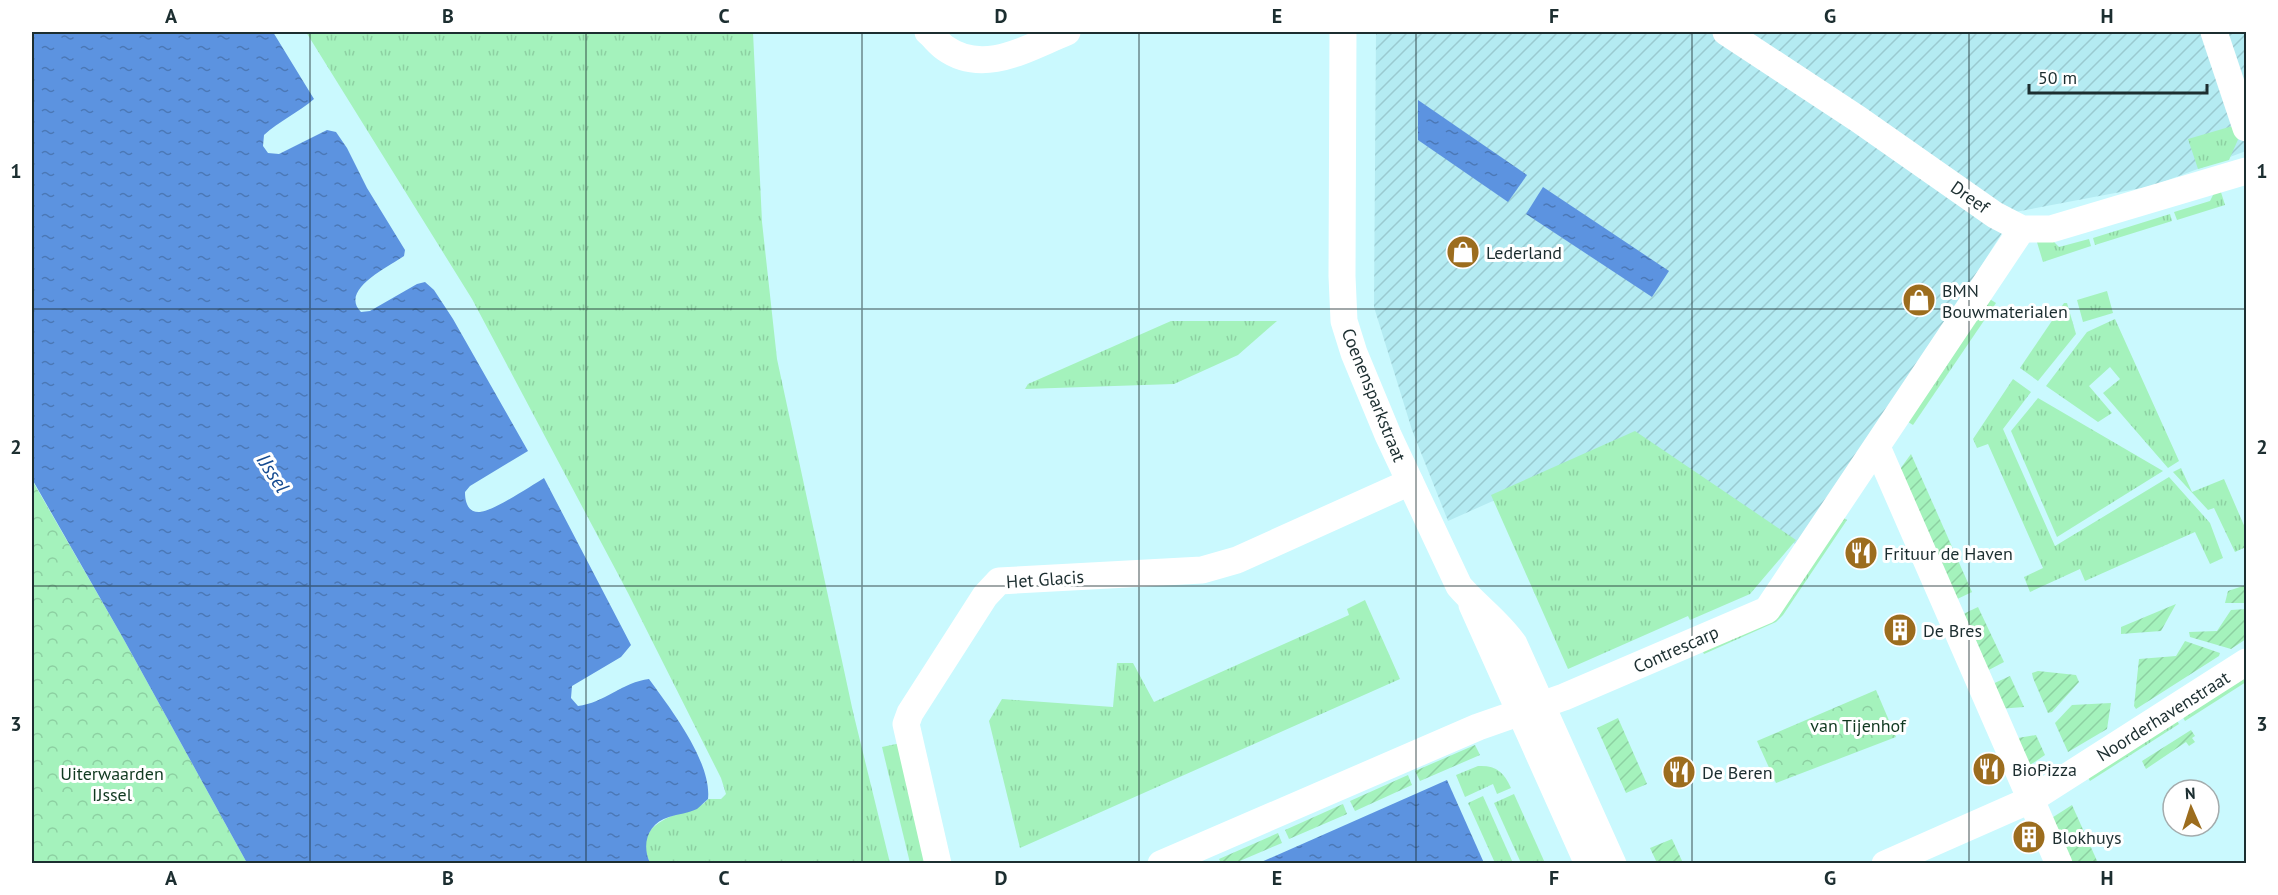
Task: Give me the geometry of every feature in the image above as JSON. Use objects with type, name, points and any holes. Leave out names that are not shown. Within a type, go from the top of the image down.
[{"type":"street","points":[[928,32],[943,47],[958,56],[972,60],[993,60],[1067,32]]},
{"type":"street","name":"Coenensparkstraat","points":[[1343,32],[1342,276],[1344,321],[1354,353],[1388,435],[1399,487],[1459,586],[1469,598],[1496,621],[1514,644],[1613,864]]},
{"type":"street","name":"Dreef","points":[[1726,32],[1858,119],[1995,215],[2022,229],[2060,227],[2246,172]]},
{"type":"street","points":[[2214,32],[2247,128]]},
{"type":"street","name":"Contrescarp","points":[[1161,864],[1478,727],[1542,705],[1767,610],[2022,229]]},
{"type":"street","points":[[1877,447],[2059,864]]},
{"type":"street","name":"Het Glacis","points":[[938,864],[906,724],[910,713],[985,596],[999,581],[1202,570],[1237,560],[1399,487]]},
{"type":"street","name":"Noorderhavenstraat","points":[[1885,864],[2032,799],[2247,662]]},
{"type":"street","name":"Coenensparkstraat","points":[[1542,705],[1587,864]]},
{"type":"shaded area","points":[[1376,32],[2246,32],[2246,151],[2152,186],[2015,212],[1857,465],[1795,544],[1632,439],[1448,521],[1412,430],[1374,307]]},
{"type":"green space","points":[[306,32],[753,32],[762,222],[777,359],[853,712],[890,863],[650,863],[646,838],[651,829],[669,817],[703,804],[708,799],[721,799],[726,794],[721,778],[628,593],[472,299]]},
{"type":"green space","points":[[2236,125],[2240,135],[2229,160],[2198,169],[2188,139]]},
{"type":"green space","points":[[2220,189],[2225,205],[2177,220],[2174,212],[2210,201],[2215,191]]},
{"type":"green space","points":[[2170,214],[2172,221],[2095,245],[2093,238]]},
{"type":"green space","points":[[2036,239],[2051,239],[2059,247],[2089,239],[2091,246],[2043,262]]},
{"type":"green space","points":[[2107,291],[2113,313],[2083,322],[2077,300]]},
{"type":"green space","points":[[1988,298],[1996,303],[1913,425],[1905,420]]},
{"type":"green space","points":[[2064,303],[2067,303],[2076,334],[2038,381],[2020,368]]},
{"type":"green space","points":[[2115,319],[2179,461],[2168,468],[2103,393],[2120,379],[2110,367],[2089,386],[2112,413],[2098,422],[2046,386],[2087,332]]},
{"type":"green space","points":[[1171,321],[1277,321],[1238,355],[1174,384],[1025,389],[1028,384]]},
{"type":"green space","points":[[2013,379],[2031,392],[2003,429],[2055,546],[2169,477],[2210,523],[2223,558],[2210,564],[2195,532],[2085,581],[2080,569],[2030,592],[2024,577],[2043,568],[1988,444],[1977,448],[1973,439]]},
{"type":"green space","points":[[2038,398],[2163,471],[2057,537],[2011,431]]},
{"type":"green space","points":[[1635,431],[1796,540],[1750,594],[1690,620],[1688,616],[1568,669],[1491,495]]},
{"type":"green space","points":[[1911,454],[1972,592],[1951,602],[1895,476]]},
{"type":"green space","points":[[2181,468],[2192,492],[2224,479],[2246,530],[2246,547],[2235,552],[2214,508],[2208,510],[2173,472]]},
{"type":"green space","name":"Uiterwaarden IJssel","points":[[32,480],[123,638],[247,863],[32,863]]},
{"type":"green space","points":[[1841,516],[1847,520],[1783,615],[1776,622],[1704,654],[1700,646],[1772,615]]},
{"type":"green space","points":[[2246,585],[2246,603],[2225,603],[2228,591]]},
{"type":"green space","points":[[1365,600],[1400,679],[1020,848],[989,721],[1002,699],[1113,707],[1117,663],[1133,663],[1154,702],[1349,615],[1347,609]]},
{"type":"green space","points":[[2176,604],[2161,631],[2121,634],[2121,627]]},
{"type":"green space","points":[[1978,607],[2004,662],[1983,673],[1957,617]]},
{"type":"green space","points":[[2246,609],[2246,639],[2231,649],[2190,637],[2189,632],[2217,631],[2231,610]]},
{"type":"green space","points":[[2185,641],[2220,653],[2219,656],[2136,709],[2134,706],[2139,659],[2176,656]]},
{"type":"green space","points":[[2246,670],[2246,682],[2185,721],[2180,712]]},
{"type":"green space","points":[[2038,671],[2076,675],[2079,682],[2052,712],[2048,713],[2033,678],[2032,673]]},
{"type":"green space","points":[[2010,676],[2024,707],[1998,709],[1988,686]]},
{"type":"green space","name":"van Tijenhof","points":[[1876,690],[1896,737],[1776,783],[1757,741]]},
{"type":"green space","points":[[2111,703],[2107,729],[2068,752],[2055,723],[2072,705]]},
{"type":"green space","points":[[2174,716],[2179,724],[2090,781],[2085,773]]},
{"type":"green space","points":[[1618,718],[1647,784],[1626,793],[1597,728]]},
{"type":"green space","points":[[2191,730],[2195,736],[2192,738],[2195,742],[2189,746],[2186,742],[2146,769],[2142,761]]},
{"type":"green space","points":[[2036,735],[2045,755],[2024,769],[2012,739]]},
{"type":"green space","points":[[901,743],[928,863],[910,863],[882,747]]},
{"type":"green space","points":[[1475,745],[1480,755],[1420,781],[1415,771]]},
{"type":"green space","points":[[1478,766],[1495,768],[1511,788],[1497,794],[1493,784],[1465,797],[1456,775]]},
{"type":"green space","points":[[1408,775],[1412,785],[1355,811],[1350,801]]},
{"type":"green space","points":[[1514,794],[1545,863],[1521,863],[1494,803]]},
{"type":"green space","points":[[1483,796],[1513,863],[1495,863],[1468,803]]},
{"type":"green space","points":[[1343,804],[1347,814],[1289,839],[1285,830]]},
{"type":"green space","points":[[2072,805],[2098,863],[2066,863],[2047,821]]},
{"type":"green space","points":[[1278,833],[1282,843],[1235,863],[1221,863],[1219,859]]},
{"type":"green space","points":[[1672,839],[1683,863],[1657,863],[1650,848]]},
{"type":"water","name":"IJssel","points":[[32,32],[273,32],[314,99],[264,135],[263,146],[268,153],[279,154],[327,130],[336,132],[405,250],[404,256],[368,280],[356,296],[356,304],[361,312],[370,311],[417,284],[425,282],[434,290],[453,319],[528,451],[470,486],[465,492],[468,506],[476,512],[486,511],[544,478],[631,645],[621,657],[572,686],[571,698],[578,706],[587,704],[631,684],[649,679],[697,752],[707,784],[708,799],[697,809],[662,820],[651,829],[646,849],[650,863],[247,863],[32,479]]},
{"type":"water","points":[[1418,100],[1527,175],[1508,202],[1418,140]]},
{"type":"water","points":[[1543,187],[1669,271],[1652,297],[1526,214]]},
{"type":"water","points":[[1447,780],[1484,863],[1259,863]]},
{"type":"place","name":"Lederland","points":[[1463,252]]},
{"type":"place","name":"BMN Bouwmaterialen","points":[[1919,300]]},
{"type":"place","name":"Frituur de Haven","points":[[1861,553]]},
{"type":"place","name":"De Bres","points":[[1900,630]]},
{"type":"place","name":"BioPizza","points":[[1989,769]]},
{"type":"place","name":"De Beren","points":[[1679,772]]},
{"type":"place","name":"Blokhuys","points":[[2029,837]]}]
